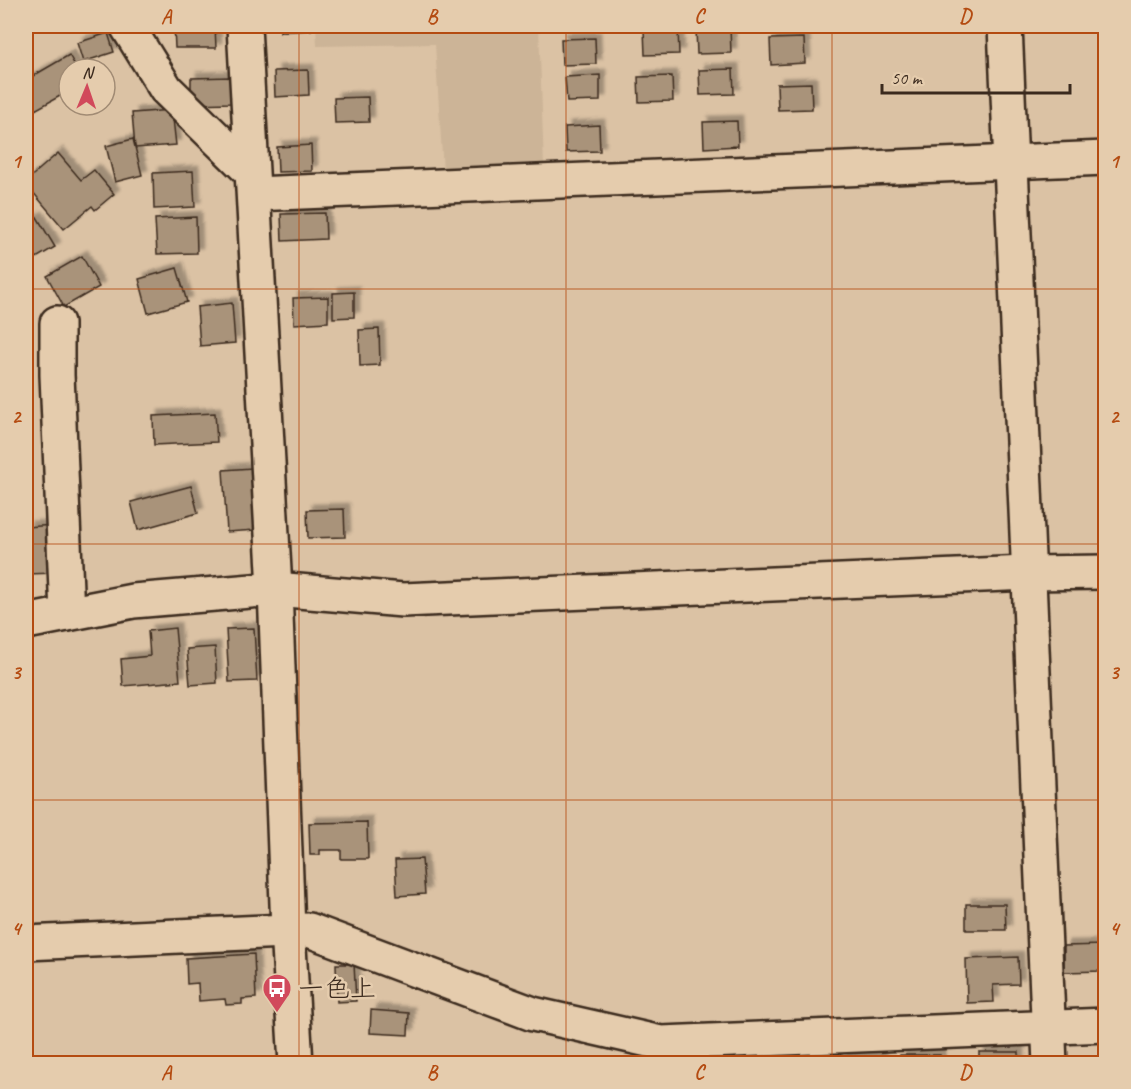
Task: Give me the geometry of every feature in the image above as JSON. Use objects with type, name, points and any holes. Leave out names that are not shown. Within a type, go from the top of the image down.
[{"type":"street","points":[[127,26],[166,89],[252,183],[1010,163],[1106,158]]},
{"type":"street","points":[[244,26],[275,589],[288,930],[296,1064]]},
{"type":"street","points":[[1005,26],[1050,1064]]},
{"type":"street","points":[[57,323],[67,614]]},
{"type":"street","points":[[26,622],[133,601],[275,589],[403,600],[1028,573],[1106,572]]},
{"type":"street","points":[[26,943],[309,930],[533,1014],[661,1043],[1106,1025]]},
{"type":"shaded area","points":[[316,26],[539,26],[544,168],[443,171],[435,44],[317,46]]},
{"type":"building","points":[[174,26],[215,26],[216,48],[175,48]]},
{"type":"building","points":[[280,26],[311,26],[311,30],[280,32]]},
{"type":"building","points":[[730,27],[731,53],[697,54],[696,29]]},
{"type":"building","points":[[678,28],[679,54],[645,55],[644,29]]},
{"type":"building","points":[[108,33],[114,52],[98,57],[81,57],[77,43]]},
{"type":"building","points":[[595,38],[596,64],[562,65],[561,39]]},
{"type":"building","points":[[804,38],[805,63],[771,65],[770,39]]},
{"type":"building","points":[[57,62],[57,98],[35,110],[26,94],[26,80]]},
{"type":"building","points":[[733,69],[734,94],[700,95],[699,70]]},
{"type":"building","points":[[308,70],[309,95],[275,97],[274,71]]},
{"type":"building","points":[[600,75],[600,101],[567,102],[565,77]]},
{"type":"building","points":[[672,76],[673,101],[639,102],[638,77]]},
{"type":"building","points":[[231,77],[232,103],[191,104],[191,78]]},
{"type":"building","points":[[811,83],[812,109],[778,110],[777,84]]},
{"type":"building","points":[[368,97],[369,122],[335,123],[334,98]]},
{"type":"building","points":[[172,110],[176,145],[135,148],[132,113]]},
{"type":"building","points":[[737,121],[738,146],[704,148],[703,122]]},
{"type":"building","points":[[599,125],[600,151],[566,152],[565,127]]},
{"type":"building","points":[[133,139],[142,175],[115,182],[106,146]]},
{"type":"building","points":[[311,145],[312,171],[278,172],[277,147]]},
{"type":"building","points":[[58,153],[81,180],[94,170],[114,194],[95,210],[92,206],[64,229],[26,184],[26,181]]},
{"type":"building","points":[[193,171],[195,207],[154,209],[153,173]]},
{"type":"building","points":[[325,213],[326,239],[282,241],[281,214]]},
{"type":"building","points":[[37,217],[55,247],[26,264],[26,223]]},
{"type":"building","points":[[196,217],[197,253],[157,254],[155,219]]},
{"type":"building","points":[[82,256],[99,287],[64,307],[47,276]]},
{"type":"building","points":[[177,268],[187,302],[148,313],[139,279]]},
{"type":"building","points":[[354,292],[354,317],[333,318],[333,293]]},
{"type":"building","points":[[328,297],[328,322],[294,324],[293,298]]},
{"type":"building","points":[[232,303],[235,343],[200,346],[197,307]]},
{"type":"building","points":[[379,329],[380,365],[360,366],[359,330]]},
{"type":"building","points":[[215,413],[217,442],[154,445],[153,416]]},
{"type":"building","points":[[252,468],[256,530],[227,532],[223,470]]},
{"type":"building","points":[[191,486],[198,513],[138,530],[131,502]]},
{"type":"building","points":[[344,509],[345,537],[308,538],[307,510]]},
{"type":"building","points":[[54,525],[57,573],[26,574],[26,527]]},
{"type":"building","points":[[175,628],[180,681],[123,686],[121,659],[150,656],[148,631]]},
{"type":"building","points":[[254,628],[257,681],[229,682],[226,629]]},
{"type":"building","points":[[215,647],[217,683],[190,685],[187,649]]},
{"type":"building","points":[[367,822],[368,859],[341,859],[341,850],[320,850],[320,855],[310,855],[309,823]]},
{"type":"building","points":[[422,859],[425,894],[397,896],[395,860]]},
{"type":"building","points":[[966,904],[1005,904],[1006,930],[966,930]]},
{"type":"building","points":[[1104,945],[1104,971],[1064,972],[1064,946]]},
{"type":"building","points":[[254,954],[256,998],[242,999],[242,1004],[226,1005],[225,999],[199,1001],[198,983],[187,984],[186,958]]},
{"type":"building","points":[[1018,957],[1019,984],[993,985],[994,1002],[967,1003],[966,959]]},
{"type":"building","points":[[336,964],[354,964],[356,1001],[337,1002]]},
{"type":"building","points":[[371,1010],[409,1013],[408,1035],[370,1033]]},
{"type":"building","points":[[979,1052],[1019,1052],[1019,1064],[979,1064]]},
{"type":"building","points":[[900,1055],[940,1055],[940,1064],[900,1064]]},
{"type":"building","points":[[881,1057],[881,1064],[842,1064],[842,1058]]},
{"type":"place","name":"一色上","points":[[277,1014]]}]
